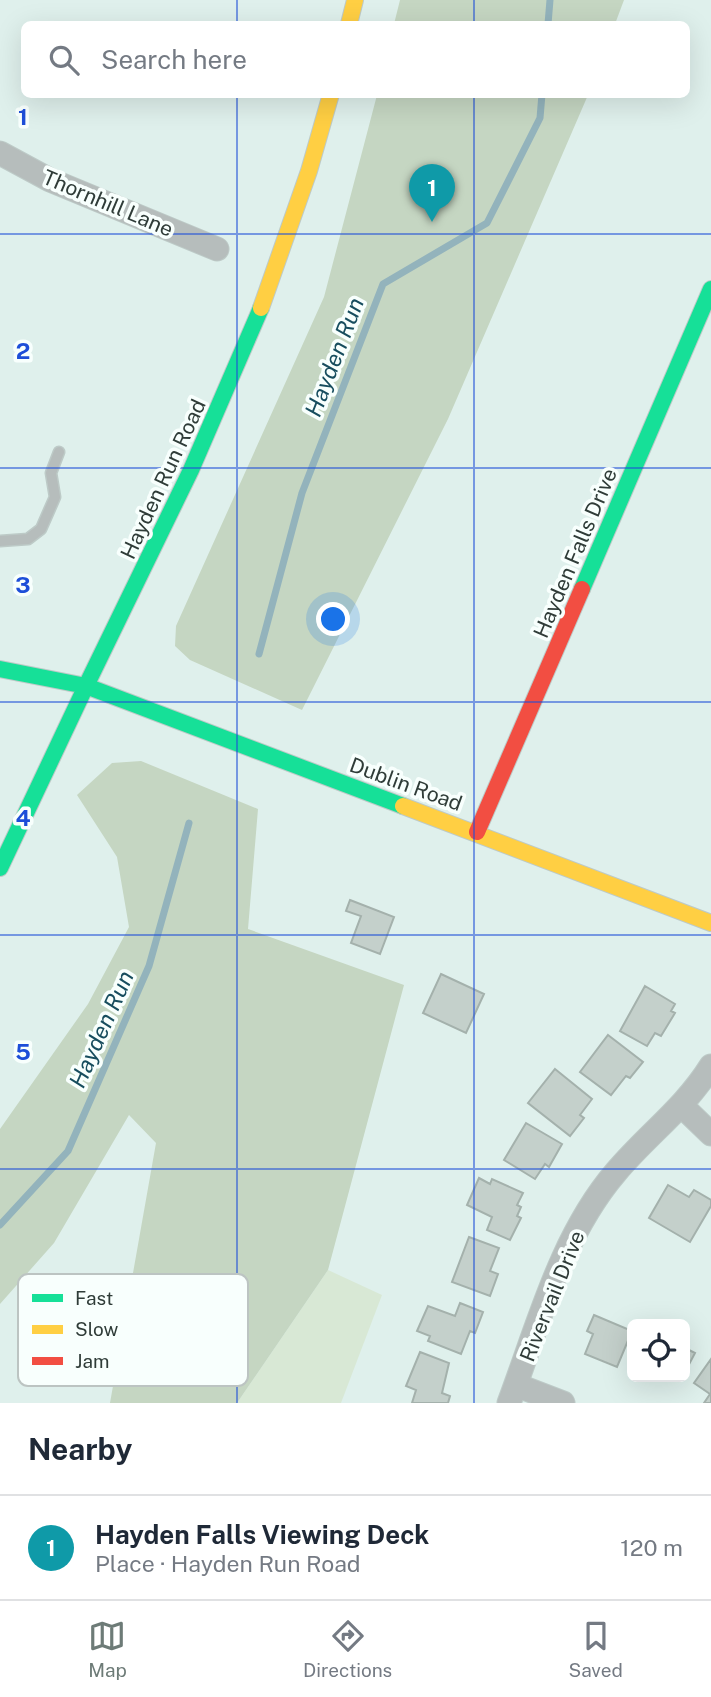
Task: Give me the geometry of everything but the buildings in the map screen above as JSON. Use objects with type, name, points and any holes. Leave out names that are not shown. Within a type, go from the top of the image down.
[{"type":"main road","points":[[350,21],[355,0]]},
{"type":"main road","name":"Hayden Run Road","points":[[0,868],[205,444],[231,383],[290,223],[330,98]]},
{"type":"main road","name":"Hayden Falls Drive","points":[[477,832],[711,289]]},
{"type":"main road","name":"Dublin Road","points":[[0,669],[86,686],[477,832],[711,923]]},
{"type":"street","name":"Thornhill Lane","points":[[0,153],[50,180],[217,249]]},
{"type":"street","name":"Rivervail Drive","points":[[512,1394],[564,1261],[587,1212],[616,1172],[682,1107],[711,1066]]},
{"type":"street","points":[[682,1107],[711,1134]]},
{"type":"street","points":[[512,1394],[563,1403]]},
{"type":"lane","points":[[0,541],[28,539],[41,529],[55,497],[51,473],[59,452]]},
{"type":"green space","points":[[400,0],[624,0],[616,21],[395,21]]},
{"type":"green space","points":[[376,98],[587,98],[448,419],[302,710],[190,660],[175,646],[176,626],[324,297]]},
{"type":"green space","points":[[141,761],[258,809],[248,929],[404,985],[328,1270],[237,1403],[110,1403],[113,1386],[248,1386],[248,1274],[133,1274],[156,1143],[129,1115],[54,1243],[27,1274],[18,1274],[18,1284],[0,1304],[0,1129],[88,1004],[129,927],[117,857],[77,795],[112,763]]},
{"type":"green space","points":[[328,1270],[382,1295],[341,1403],[237,1403]]},
{"type":"waterway","name":"Hayden Run","points":[[548,21],[550,0]]},
{"type":"waterway","name":"Hayden Run","points":[[259,654],[302,493],[383,284],[487,223],[540,118],[542,98]]},
{"type":"waterway","name":"Hayden Run","points":[[0,1225],[68,1151],[149,966],[189,823]]},
{"type":"traffic: fast","points":[[582,589],[711,289]]},
{"type":"traffic: fast","points":[[86,686],[191,470],[261,308]]},
{"type":"traffic: fast","points":[[0,669],[86,686],[403,806]]},
{"type":"traffic: fast","points":[[0,868],[86,686]]},
{"type":"traffic: slow","points":[[350,21],[355,0]]},
{"type":"traffic: slow","points":[[261,308],[309,171],[330,98]]},
{"type":"traffic: slow","points":[[403,806],[711,923]]},
{"type":"traffic: jam","points":[[477,832],[582,589]]},
{"type":"place","name":"Hayden Falls Viewing Deck","points":[[432,222]]}]
